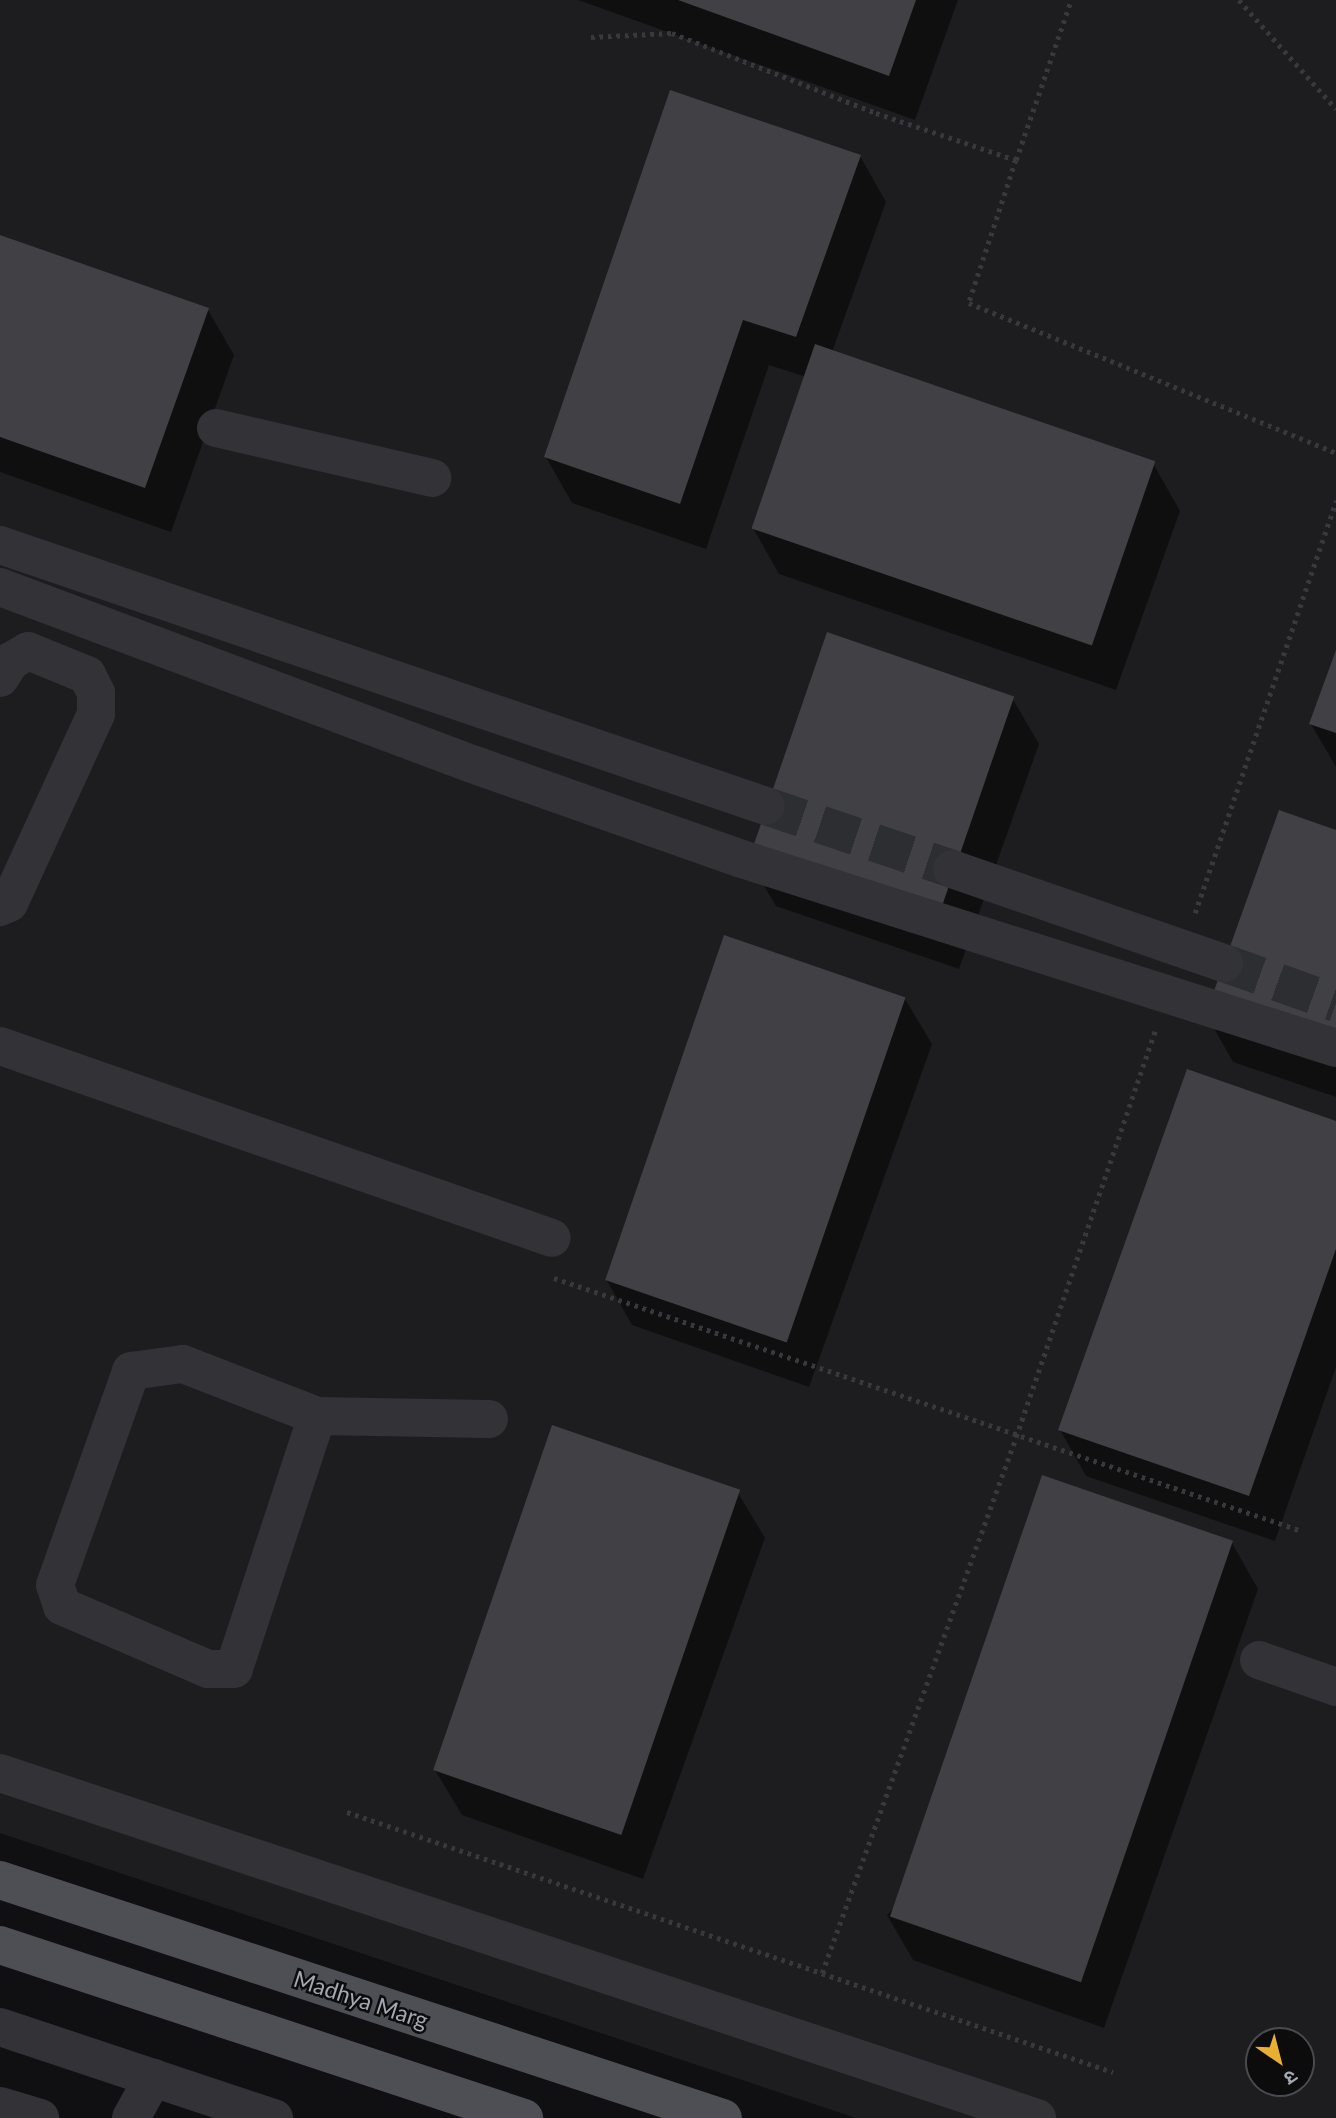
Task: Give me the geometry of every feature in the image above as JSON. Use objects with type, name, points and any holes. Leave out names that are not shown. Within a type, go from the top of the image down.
[{"type":"main road","name":"Madhya Marg","points":[[0,1880],[723,2118]]},
{"type":"main road","points":[[0,1945],[524,2118]]},
{"type":"street","points":[[216,428],[432,478]]},
{"type":"street","points":[[0,545],[766,806]]},
{"type":"street","points":[[0,587],[472,764],[742,859],[1336,1048]]},
{"type":"street","points":[[0,678],[11,661],[28,651],[88,675],[96,693],[96,714],[9,903],[0,907]]},
{"type":"street","points":[[952,869],[1224,963]]},
{"type":"street","points":[[0,1046],[552,1238]]},
{"type":"street","points":[[317,1416],[234,1669],[208,1669],[62,1606],[55,1585],[131,1371],[183,1364],[317,1416],[489,1419]]},
{"type":"street","points":[[1259,1661],[1336,1687]]},
{"type":"street","points":[[0,1773],[1037,2118]]},
{"type":"street","points":[[0,2026],[274,2118]]},
{"type":"street","points":[[131,2118],[153,2078]]},
{"type":"street","points":[[0,2106],[40,2118]]},
{"type":"path","points":[[1071,0],[969,303],[1336,453]]},
{"type":"path","points":[[1239,0],[1336,109]]},
{"type":"path","points":[[591,37],[673,33],[876,114],[1016,160]]},
{"type":"path","points":[[1192,922],[1336,500]]},
{"type":"path","points":[[822,1973],[1016,1437],[1156,1028]]},
{"type":"path","points":[[552,1277],[1016,1437],[1303,1531]]},
{"type":"path","points":[[347,1812],[1113,2072]]},
{"type":"shaded area","points":[[0,0],[1336,0],[1336,2118],[856,2118],[0,1833]]},
{"type":"building","points":[[678,0],[916,0],[889,76]]},
{"type":"building","points":[[670,90],[861,155],[796,337],[743,320],[680,504],[544,457]]},
{"type":"building","points":[[0,235],[209,308],[145,488],[0,437]]},
{"type":"building","points":[[815,344],[1155,461],[1092,646],[752,528]]},
{"type":"building","points":[[827,632],[1014,696],[935,925],[748,861]]},
{"type":"building","points":[[1336,650],[1336,733],[1309,724]]},
{"type":"building","points":[[1279,810],[1336,830],[1336,1062],[1205,1016]]},
{"type":"building","points":[[724,935],[906,998],[787,1343],[605,1280]]},
{"type":"building","points":[[1187,1069],[1336,1121],[1336,1249],[1249,1496],[1058,1430]]},
{"type":"building","points":[[552,1425],[740,1490],[621,1835],[433,1770]]},
{"type":"building","points":[[1042,1475],[1233,1541],[1081,1982],[890,1917]]},
{"type":"tunnel","points":[[766,806],[952,869]]},
{"type":"tunnel","points":[[1224,963],[1336,1003]]}]
